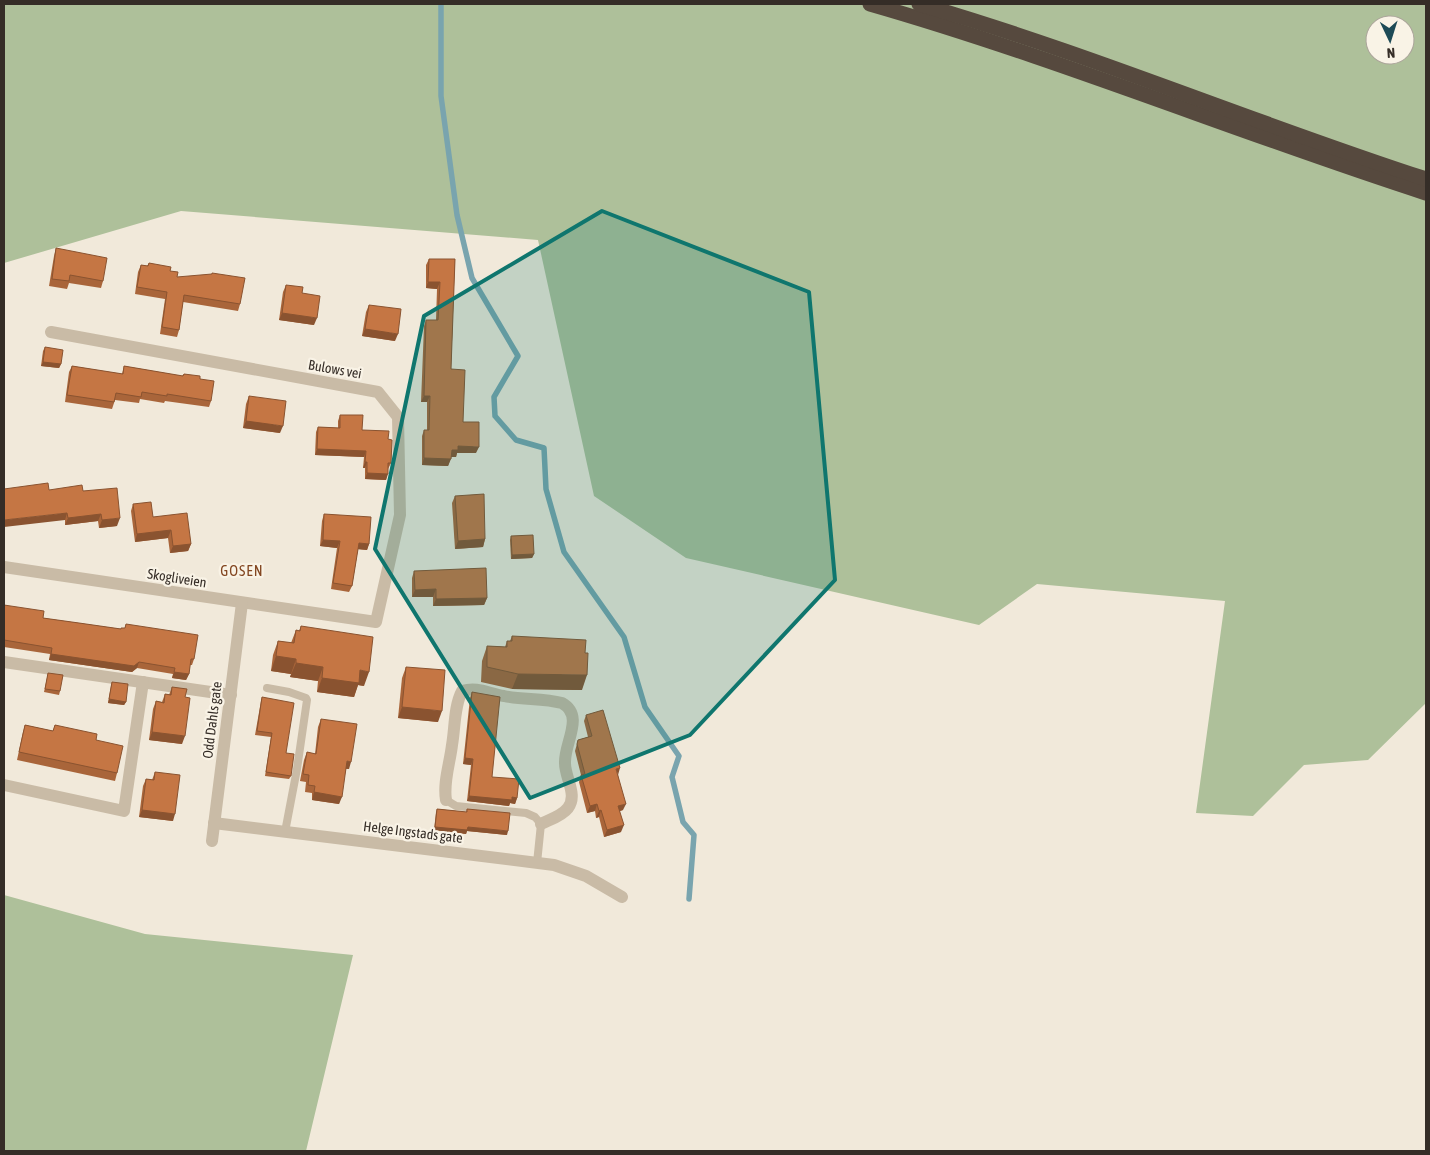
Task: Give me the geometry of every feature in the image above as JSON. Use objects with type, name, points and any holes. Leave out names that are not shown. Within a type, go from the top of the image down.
[{"type":"highway","points":[[870,4],[940,24],[1064,65],[1426,193]]},
{"type":"highway","points":[[918,4],[1050,46],[1426,179]]},
{"type":"street","name":"Bulows vei","points":[[51,332],[378,392],[398,417],[400,514],[376,622]]},
{"type":"street","name":"Skogliveien","points":[[4,566],[376,622]]},
{"type":"street","name":"Odd Dahls gate","points":[[212,841],[242,603]]},
{"type":"street","points":[[4,662],[230,695]]},
{"type":"street","points":[[4,785],[124,811],[143,682]]},
{"type":"street","points":[[446,800],[447,774],[462,691],[476,689],[503,696],[562,702],[568,706],[573,718],[572,735],[567,746],[564,762],[572,798],[568,808],[561,814],[541,824]]},
{"type":"street","name":"Helge Ingstads gate","points":[[214,823],[554,865],[586,876],[622,897]]},
{"type":"lane","points":[[267,688],[298,694],[307,700],[286,832]]},
{"type":"lane","points":[[446,800],[456,806],[526,813],[535,817],[541,824],[537,863]]},
{"type":"highlighted area","points":[[602,211],[809,292],[835,580],[690,735],[530,798],[375,549],[424,316]]},
{"type":"green space","points":[[4,4],[1426,4],[1426,703],[1368,760],[1304,765],[1253,816],[1196,813],[1225,601],[1037,584],[979,625],[686,558],[594,496],[538,240],[181,211],[4,263]]},
{"type":"green space","points":[[4,895],[145,934],[353,955],[306,1151],[4,1151]]},
{"type":"building","points":[[56,248],[107,258],[103,281],[70,275],[69,281],[52,279]]},
{"type":"building","points":[[429,259],[455,259],[451,369],[465,370],[463,422],[479,422],[479,447],[458,446],[458,450],[452,450],[451,459],[424,458],[424,430],[429,430],[430,396],[424,396],[426,320],[438,320],[440,282],[428,282]]},
{"type":"building","points":[[149,263],[171,267],[170,271],[178,272],[177,277],[212,273],[245,278],[240,304],[184,295],[179,330],[162,327],[167,292],[137,287],[141,265],[148,266]]},
{"type":"building","points":[[286,285],[303,287],[302,293],[320,296],[317,318],[282,313]]},
{"type":"building","points":[[369,305],[401,309],[398,334],[365,329]]},
{"type":"building","points":[[45,347],[63,350],[61,364],[43,362]]},
{"type":"building","points":[[72,366],[123,374],[124,366],[183,376],[184,374],[200,376],[200,379],[214,381],[211,401],[142,392],[141,397],[116,393],[114,402],[67,395]]},
{"type":"building","points":[[249,396],[286,401],[283,426],[246,421]]},
{"type":"building","points":[[340,415],[363,415],[362,430],[389,431],[388,439],[392,440],[391,463],[388,463],[388,474],[367,473],[366,451],[317,449],[318,427],[340,428]]},
{"type":"building","points":[[48,483],[49,490],[82,485],[83,491],[117,488],[120,518],[102,520],[101,514],[68,518],[67,513],[4,520],[4,489]]},
{"type":"building","points":[[484,494],[485,539],[458,541],[455,496]]},
{"type":"building","points":[[151,502],[153,517],[187,513],[191,544],[173,546],[171,530],[137,534],[133,504]]},
{"type":"building","points":[[324,514],[371,517],[369,544],[359,543],[352,586],[333,583],[340,541],[323,540]]},
{"type":"building","points":[[533,535],[534,554],[512,555],[511,536]]},
{"type":"building","points":[[486,568],[487,598],[436,599],[436,589],[415,590],[414,571]]},
{"type":"building","points":[[4,605],[44,611],[43,618],[121,629],[125,628],[126,624],[198,635],[194,659],[191,659],[189,674],[174,672],[175,668],[139,662],[134,666],[51,654],[52,648],[4,640]]},
{"type":"building","points":[[301,626],[373,637],[369,672],[360,670],[359,683],[322,678],[323,667],[296,663],[296,659],[276,656],[278,641],[294,643],[296,630],[300,631]]},
{"type":"building","points":[[512,636],[586,640],[585,653],[588,653],[587,675],[518,674],[487,667],[487,646],[507,647],[507,641],[512,641]]},
{"type":"building","points":[[406,667],[445,670],[442,711],[402,707]]},
{"type":"building","points":[[48,673],[63,675],[60,691],[45,689]]},
{"type":"building","points":[[112,682],[128,684],[126,702],[109,699]]},
{"type":"building","points":[[172,687],[187,689],[185,697],[190,698],[185,736],[152,732],[156,701],[164,703],[165,694],[171,695]]},
{"type":"building","points":[[472,692],[500,697],[492,777],[519,779],[517,798],[512,797],[512,800],[469,796],[473,759],[465,758]]},
{"type":"building","points":[[262,697],[294,703],[286,753],[294,754],[291,776],[266,772],[272,733],[257,731]]},
{"type":"building","points":[[603,710],[620,768],[616,769],[626,804],[618,806],[624,825],[607,830],[601,810],[599,811],[597,804],[590,806],[581,775],[585,774],[577,744],[578,740],[592,736],[586,715]]},
{"type":"building","points":[[321,719],[357,724],[351,762],[347,761],[342,797],[314,792],[315,786],[308,785],[309,775],[303,774],[307,752],[316,754]]},
{"type":"building","points":[[25,725],[53,731],[55,725],[97,734],[96,740],[123,746],[117,773],[19,752]]},
{"type":"building","points":[[155,772],[180,775],[175,814],[142,810],[146,779],[154,780]]},
{"type":"building","points":[[437,809],[467,812],[467,809],[510,813],[508,831],[468,827],[467,830],[435,827]]},
{"type":"waterway","points":[[441,4],[441,96],[457,215],[472,278],[518,356],[494,397],[495,416],[516,440],[544,448],[546,489],[564,552],[624,637],[645,707],[679,756],[672,777],[683,822],[694,835],[689,899]]},
{"type":"district","name":"GOSEN","points":[[242,570]]}]
